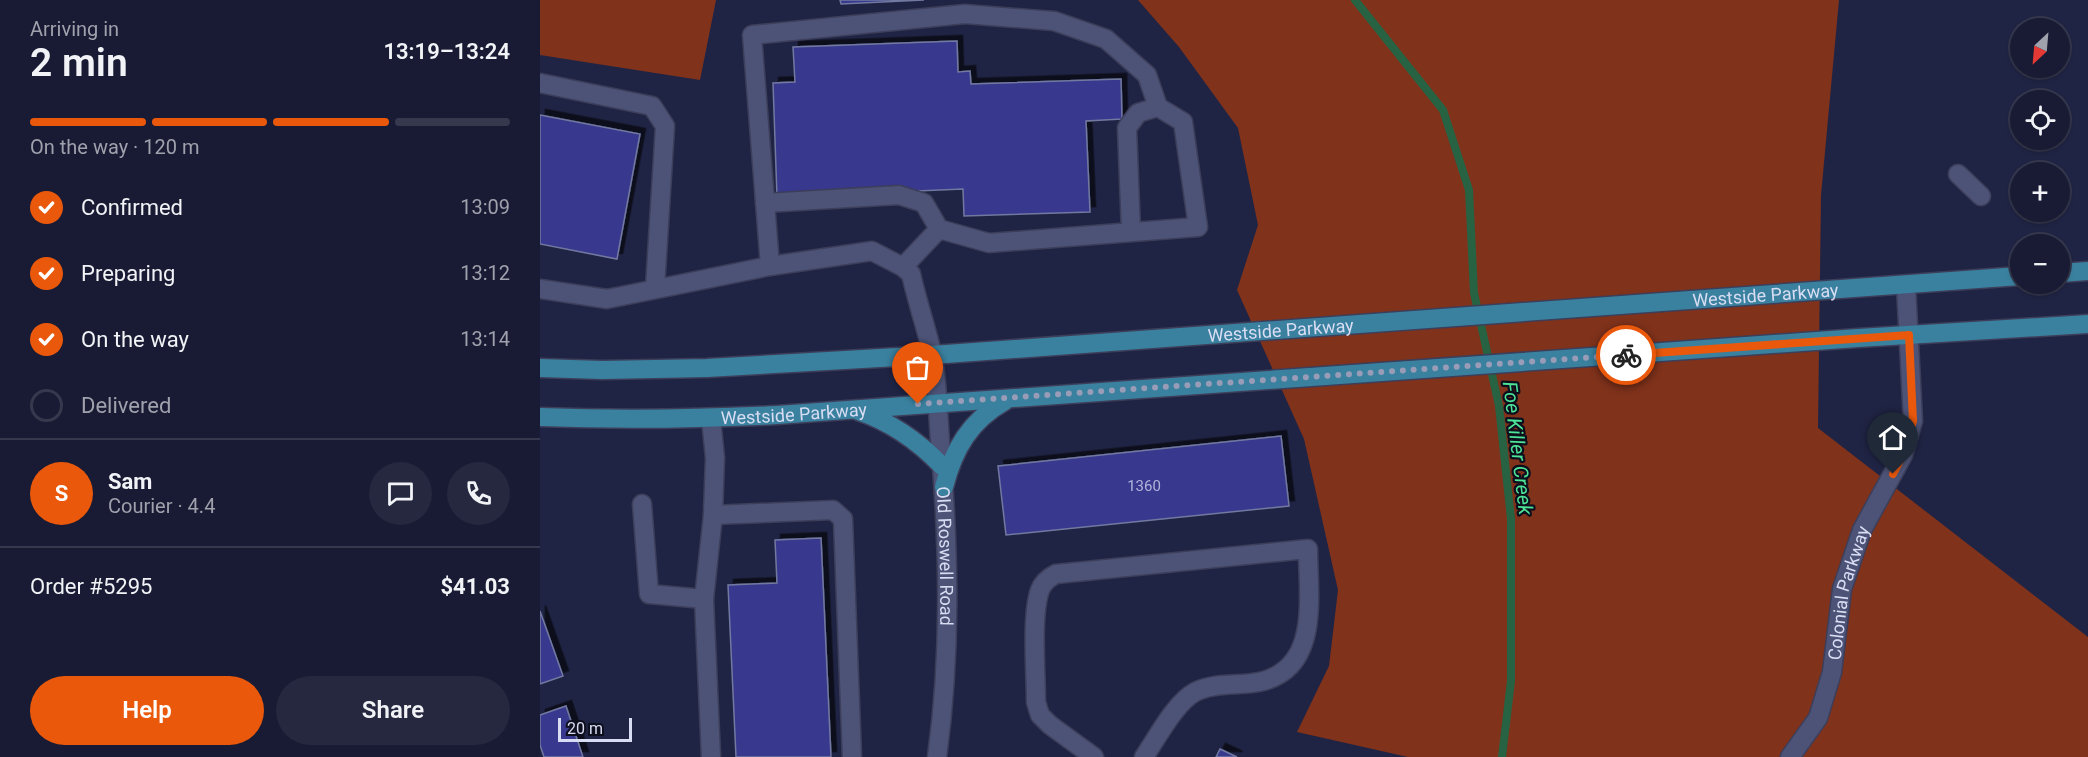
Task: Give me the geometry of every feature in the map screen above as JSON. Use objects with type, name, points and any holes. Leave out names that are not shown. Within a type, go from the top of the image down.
[{"type":"main road","points":[[2070,272],[2088,271]]},
{"type":"main road","name":"Westside Parkway","points":[[540,368],[602,370],[707,368],[932,355],[2010,277]]},
{"type":"main road","name":"Westside Parkway","points":[[540,417],[613,420],[711,419],[2088,324]]},
{"type":"main road","points":[[944,487],[950,464],[960,443],[990,409],[1008,399]]},
{"type":"main road","points":[[854,409],[893,426],[927,451],[942,466]]},
{"type":"street","points":[[765,203],[899,195],[924,203],[939,229],[989,243],[1198,227],[1183,122],[1158,106],[1147,75],[1106,39],[1054,21],[965,14],[752,35],[765,203],[770,266]]},
{"type":"street","points":[[540,83],[652,106],[665,126],[655,288]]},
{"type":"street","points":[[1131,231],[1127,128],[1138,113],[1158,106]]},
{"type":"street","points":[[1958,174],[1981,196]]},
{"type":"street","points":[[540,289],[607,299],[770,266],[872,251],[903,267],[939,229]]},
{"type":"street","name":"Old Roswell Road","points":[[903,267],[911,274],[932,355],[944,487],[948,635],[946,679],[937,757]]},
{"type":"street","name":"Colonial Parkway","points":[[1790,757],[1818,718],[1832,672],[1842,589],[1862,530],[1903,455],[1913,421],[1906,286]]},
{"type":"street","points":[[711,419],[715,458],[713,515],[704,599],[711,757]]},
{"type":"street","points":[[642,504],[649,594],[704,599]]},
{"type":"street","points":[[713,515],[833,510],[843,519],[852,757]]},
{"type":"street","points":[[1094,757],[1050,725],[1040,715],[1036,702],[1036,608],[1040,590],[1047,578],[1056,574],[1308,549],[1308,632],[1290,668],[1278,677],[1259,682],[1210,687],[1195,692],[1182,704],[1144,757]]},
{"type":"shaded area","points":[[540,0],[716,0],[700,80],[540,55]]},
{"type":"shaded area","points":[[1138,0],[1839,0],[1821,195],[1818,428],[2088,637],[2088,757],[1408,757],[1297,732],[1329,666],[1338,590],[1304,439],[1237,290],[1258,225],[1238,128],[1179,47]]},
{"type":"building","points":[[840,0],[924,0],[841,4]]},
{"type":"building","points":[[957,41],[958,72],[970,71],[971,84],[1121,79],[1122,119],[1086,121],[1090,212],[964,216],[963,189],[777,197],[773,83],[795,82],[793,47]]},
{"type":"building","points":[[540,115],[640,134],[617,259],[540,244]]},
{"type":"building","points":[[1281,436],[1289,506],[1006,535],[998,466]]},
{"type":"building","points":[[821,538],[831,757],[736,757],[728,585],[777,583],[775,540]]},
{"type":"building","points":[[540,611],[563,676],[540,684]]},
{"type":"building","points":[[566,706],[583,757],[544,757],[540,745],[540,715]]},
{"type":"building","points":[[1220,749],[1237,757],[1216,757]]},
{"type":"waterway","name":"Foe Killer Creek","points":[[1355,0],[1443,110],[1469,190],[1474,293],[1499,406],[1511,519],[1511,681],[1502,757]]},
{"type":"way so far","points":[[918,404],[1626,355]]},
{"type":"route","points":[[1626,355],[1909,335],[1913,421],[1903,455],[1893,474]]}]
